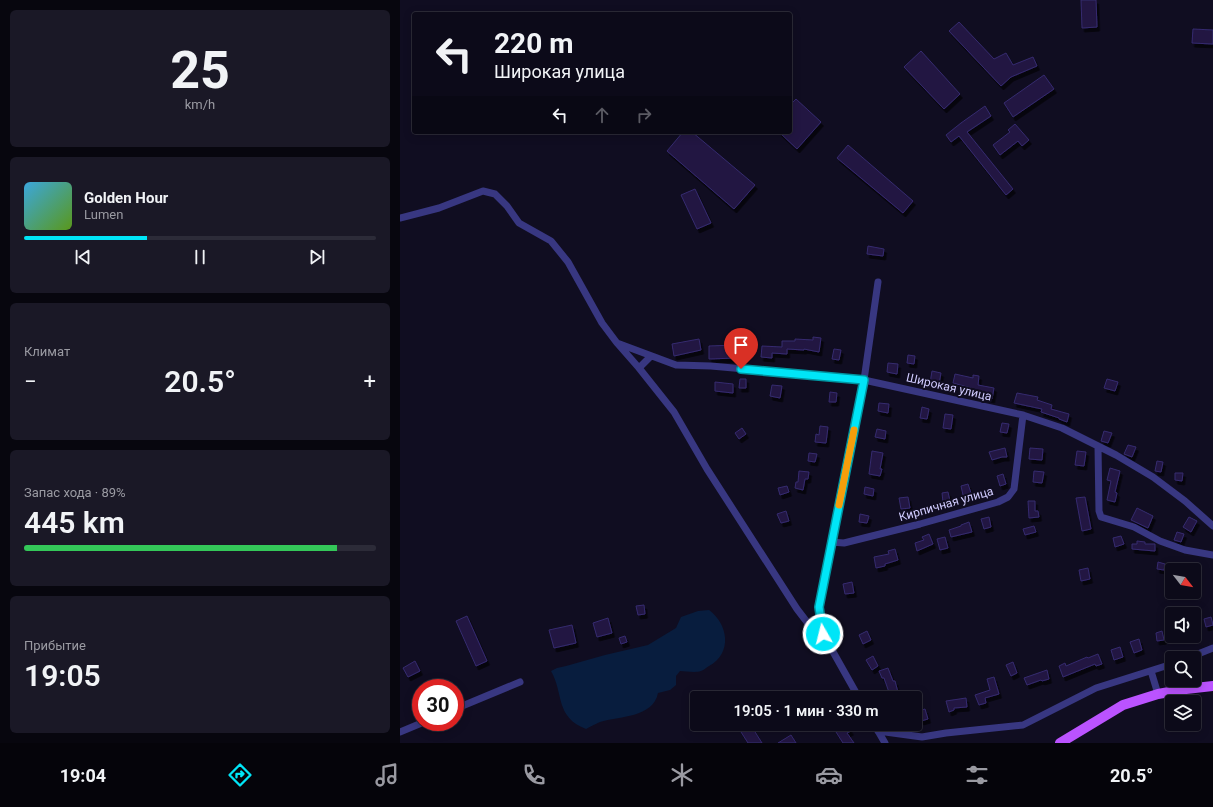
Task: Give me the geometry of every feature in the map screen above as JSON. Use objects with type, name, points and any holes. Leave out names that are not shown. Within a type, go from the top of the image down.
[{"type":"main road","points":[[1060,743],[1123,705],[1158,694],[1213,686]]},
{"type":"street","points":[[400,218],[439,208],[483,191],[495,194],[507,206],[519,223],[551,241],[568,262],[602,323],[674,412],[707,469],[797,609],[810,626],[823,634]]},
{"type":"street","points":[[855,691],[823,634],[819,607],[864,380],[878,282]]},
{"type":"street","name":"Широкая улица","points":[[617,343],[676,364],[864,380],[1023,415],[1062,428],[1116,455],[1153,477],[1186,501],[1213,526]]},
{"type":"street","points":[[639,368],[651,356]]},
{"type":"street","name":"Кирпичная улица","points":[[831,542],[844,543],[920,524],[998,502],[1008,497],[1014,489],[1023,415]]},
{"type":"street","points":[[1098,446],[1100,517],[1134,527],[1160,541],[1185,550],[1213,555]]},
{"type":"street","points":[[1201,653],[1213,648]]},
{"type":"street","points":[[878,731],[922,737],[946,732],[1022,725],[1096,688],[1165,666]]},
{"type":"street","points":[[1151,671],[1158,694]]},
{"type":"street","points":[[464,705],[520,682]]},
{"type":"street","points":[[400,732],[412,727]]},
{"type":"street","points":[[878,731],[885,743]]},
{"type":"water","points":[[709,610],[724,630],[725,646],[722,654],[717,660],[699,672],[680,671],[676,676],[676,685],[670,690],[658,693],[655,701],[650,707],[642,712],[600,722],[586,729],[576,724],[569,718],[562,704],[551,671],[605,655],[648,645],[676,628],[681,617],[698,611]]},
{"type":"building","points":[[1081,0],[1096,0],[1097,27],[1082,28]]},
{"type":"building","points":[[959,22],[994,59],[1006,53],[1013,65],[1033,57],[1037,66],[1011,77],[1001,86],[949,31]]},
{"type":"building","points":[[1193,29],[1213,30],[1213,44],[1192,43]]},
{"type":"building","points":[[921,51],[960,94],[944,109],[904,67]]},
{"type":"building","points":[[1044,75],[1054,89],[1013,117],[1004,103]]},
{"type":"building","points":[[796,99],[821,122],[797,149],[781,134],[792,134],[792,103]]},
{"type":"building","points":[[985,106],[991,116],[967,132],[1013,189],[1006,195],[959,136],[951,142],[946,135]]},
{"type":"building","points":[[1015,124],[1029,140],[1022,146],[1018,141],[1000,155],[993,145],[1010,132],[1008,130]]},
{"type":"building","points":[[681,134],[694,134],[755,185],[734,209],[667,151]]},
{"type":"building","points":[[848,145],[913,201],[903,213],[837,158]]},
{"type":"building","points":[[695,189],[711,223],[697,229],[681,195]]},
{"type":"building","points":[[868,246],[884,249],[883,256],[867,254]]},
{"type":"building","points":[[813,337],[821,338],[819,352],[804,349],[787,349],[787,354],[772,353],[772,358],[761,357],[762,346],[782,347],[782,341],[795,341],[795,339],[813,340]]},
{"type":"building","points":[[699,339],[701,350],[674,356],[672,344]]},
{"type":"building","points":[[736,345],[736,358],[709,359],[709,346]]},
{"type":"building","points":[[834,349],[841,350],[839,360],[832,359]]},
{"type":"building","points":[[908,355],[915,356],[914,364],[907,363]]},
{"type":"building","points":[[888,363],[898,364],[897,374],[887,372]]},
{"type":"building","points":[[932,371],[941,373],[939,384],[930,383]]},
{"type":"building","points":[[955,374],[973,378],[973,375],[979,376],[978,385],[994,388],[992,399],[970,394],[971,388],[953,383]]},
{"type":"building","points":[[740,379],[746,379],[746,388],[739,388]]},
{"type":"building","points":[[1107,379],[1118,382],[1115,391],[1104,388]]},
{"type":"building","points":[[715,382],[733,384],[733,393],[715,391]]},
{"type":"building","points":[[772,385],[782,386],[780,398],[770,396]]},
{"type":"building","points":[[830,392],[837,393],[836,402],[829,402]]},
{"type":"building","points":[[1017,393],[1038,397],[1037,400],[1052,405],[1051,409],[1069,414],[1067,422],[1041,412],[1042,409],[1014,403]]},
{"type":"building","points":[[879,403],[889,404],[888,413],[878,411]]},
{"type":"building","points":[[922,407],[929,409],[927,419],[920,418]]},
{"type":"building","points":[[945,414],[953,415],[951,429],[943,428]]},
{"type":"building","points":[[1002,423],[1009,424],[1007,433],[1000,432]]},
{"type":"building","points":[[820,426],[828,427],[826,443],[815,442],[816,434],[819,435]]},
{"type":"building","points":[[742,428],[746,434],[739,439],[735,433]]},
{"type":"building","points":[[877,429],[886,431],[885,439],[875,437]]},
{"type":"building","points":[[1104,431],[1112,433],[1108,443],[1101,441]]},
{"type":"building","points":[[1128,445],[1136,447],[1132,457],[1124,454]]},
{"type":"building","points":[[1005,448],[1007,457],[992,460],[989,452]]},
{"type":"building","points":[[1030,448],[1043,449],[1042,460],[1029,459]]},
{"type":"building","points":[[872,451],[883,453],[880,476],[869,474]]},
{"type":"building","points":[[1077,451],[1086,452],[1084,466],[1075,465]]},
{"type":"building","points":[[809,453],[817,454],[815,462],[808,461]]},
{"type":"building","points":[[1157,461],[1163,462],[1161,472],[1155,471]]},
{"type":"building","points":[[1110,468],[1120,471],[1115,492],[1117,493],[1115,502],[1107,500],[1111,481],[1107,480]]},
{"type":"building","points":[[799,471],[809,472],[808,479],[805,479],[803,490],[795,488],[796,482],[798,482]]},
{"type":"building","points":[[1034,471],[1044,472],[1042,483],[1033,482]]},
{"type":"building","points":[[1175,473],[1183,473],[1182,481],[1175,480]]},
{"type":"building","points":[[1003,474],[1006,484],[1000,486],[997,476]]},
{"type":"building","points":[[968,484],[971,493],[963,495],[961,486]]},
{"type":"building","points":[[787,486],[789,492],[780,495],[778,488]]},
{"type":"building","points":[[865,487],[874,489],[873,496],[864,494]]},
{"type":"building","points":[[948,492],[950,501],[943,502],[942,493]]},
{"type":"building","points":[[908,497],[910,508],[901,509],[899,498]]},
{"type":"building","points":[[1085,497],[1091,529],[1082,531],[1076,498]]},
{"type":"building","points":[[1028,501],[1035,501],[1035,511],[1038,511],[1039,517],[1029,518]]},
{"type":"building","points":[[1137,508],[1153,516],[1148,528],[1131,520]]},
{"type":"building","points":[[786,511],[789,521],[781,523],[777,514]]},
{"type":"building","points":[[860,514],[869,516],[867,523],[859,522]]},
{"type":"building","points":[[989,517],[991,527],[984,529],[981,519]]},
{"type":"building","points":[[1189,517],[1197,521],[1191,532],[1183,527]]},
{"type":"building","points":[[969,522],[972,532],[951,537],[949,530]]},
{"type":"building","points":[[1034,526],[1036,532],[1025,535],[1023,529]]},
{"type":"building","points":[[1177,532],[1184,534],[1181,542],[1174,540]]},
{"type":"building","points":[[929,534],[933,544],[917,551],[915,543],[924,540],[922,537]]},
{"type":"building","points":[[1121,536],[1124,544],[1115,547],[1113,538]]},
{"type":"building","points":[[945,537],[948,548],[940,550],[937,539]]},
{"type":"building","points":[[1137,541],[1145,542],[1145,544],[1155,544],[1155,551],[1132,549],[1132,544],[1137,544]]},
{"type":"building","points":[[895,549],[898,560],[876,568],[874,557],[889,554],[888,551]]},
{"type":"building","points":[[1158,562],[1165,564],[1164,570],[1157,569]]},
{"type":"building","points":[[1088,568],[1090,579],[1081,581],[1079,570]]},
{"type":"building","points":[[852,582],[854,593],[845,594],[843,584]]},
{"type":"building","points":[[644,605],[645,614],[638,615],[636,606]]},
{"type":"building","points":[[467,616],[487,661],[476,666],[456,621]]},
{"type":"building","points":[[1211,617],[1213,625],[1206,627],[1204,619]]},
{"type":"building","points":[[608,618],[612,633],[597,637],[593,623]]},
{"type":"building","points":[[572,625],[576,643],[554,648],[549,630]]},
{"type":"building","points":[[867,631],[871,640],[863,644],[859,635]]},
{"type":"building","points":[[1162,631],[1164,640],[1157,641],[1156,633]]},
{"type":"building","points":[[625,636],[627,642],[621,644],[619,638]]},
{"type":"building","points":[[1139,639],[1142,650],[1134,653],[1130,642]]},
{"type":"building","points":[[1120,647],[1123,657],[1114,660],[1111,650]]},
{"type":"building","points":[[1098,654],[1102,664],[1096,666],[1095,664],[1063,677],[1059,666],[1065,663],[1066,666]]},
{"type":"building","points":[[873,656],[878,666],[872,670],[866,660]]},
{"type":"building","points":[[415,661],[420,671],[408,677],[403,668]]},
{"type":"building","points":[[1013,662],[1017,673],[1011,676],[1006,665]]},
{"type":"building","points":[[888,668],[893,681],[895,681],[898,691],[889,691],[884,678],[882,678],[879,671]]},
{"type":"building","points":[[1047,670],[1049,679],[1027,685],[1024,678]]},
{"type":"building","points":[[994,677],[999,694],[985,698],[986,703],[979,705],[975,695],[990,690],[987,679]]},
{"type":"building","points":[[966,698],[967,707],[954,708],[954,710],[949,712],[946,701]]},
{"type":"building","points":[[925,709],[928,719],[922,721],[922,710]]},
{"type":"building","points":[[740,731],[754,731],[762,743],[748,743]]},
{"type":"building","points":[[835,731],[851,731],[847,733],[854,743],[843,743]]},
{"type":"building","points":[[791,735],[796,743],[778,743]]},
{"type":"slow traffic","points":[[839,505],[854,430]]},
{"type":"route","points":[[741,369],[864,380],[819,607],[823,634]]}]
